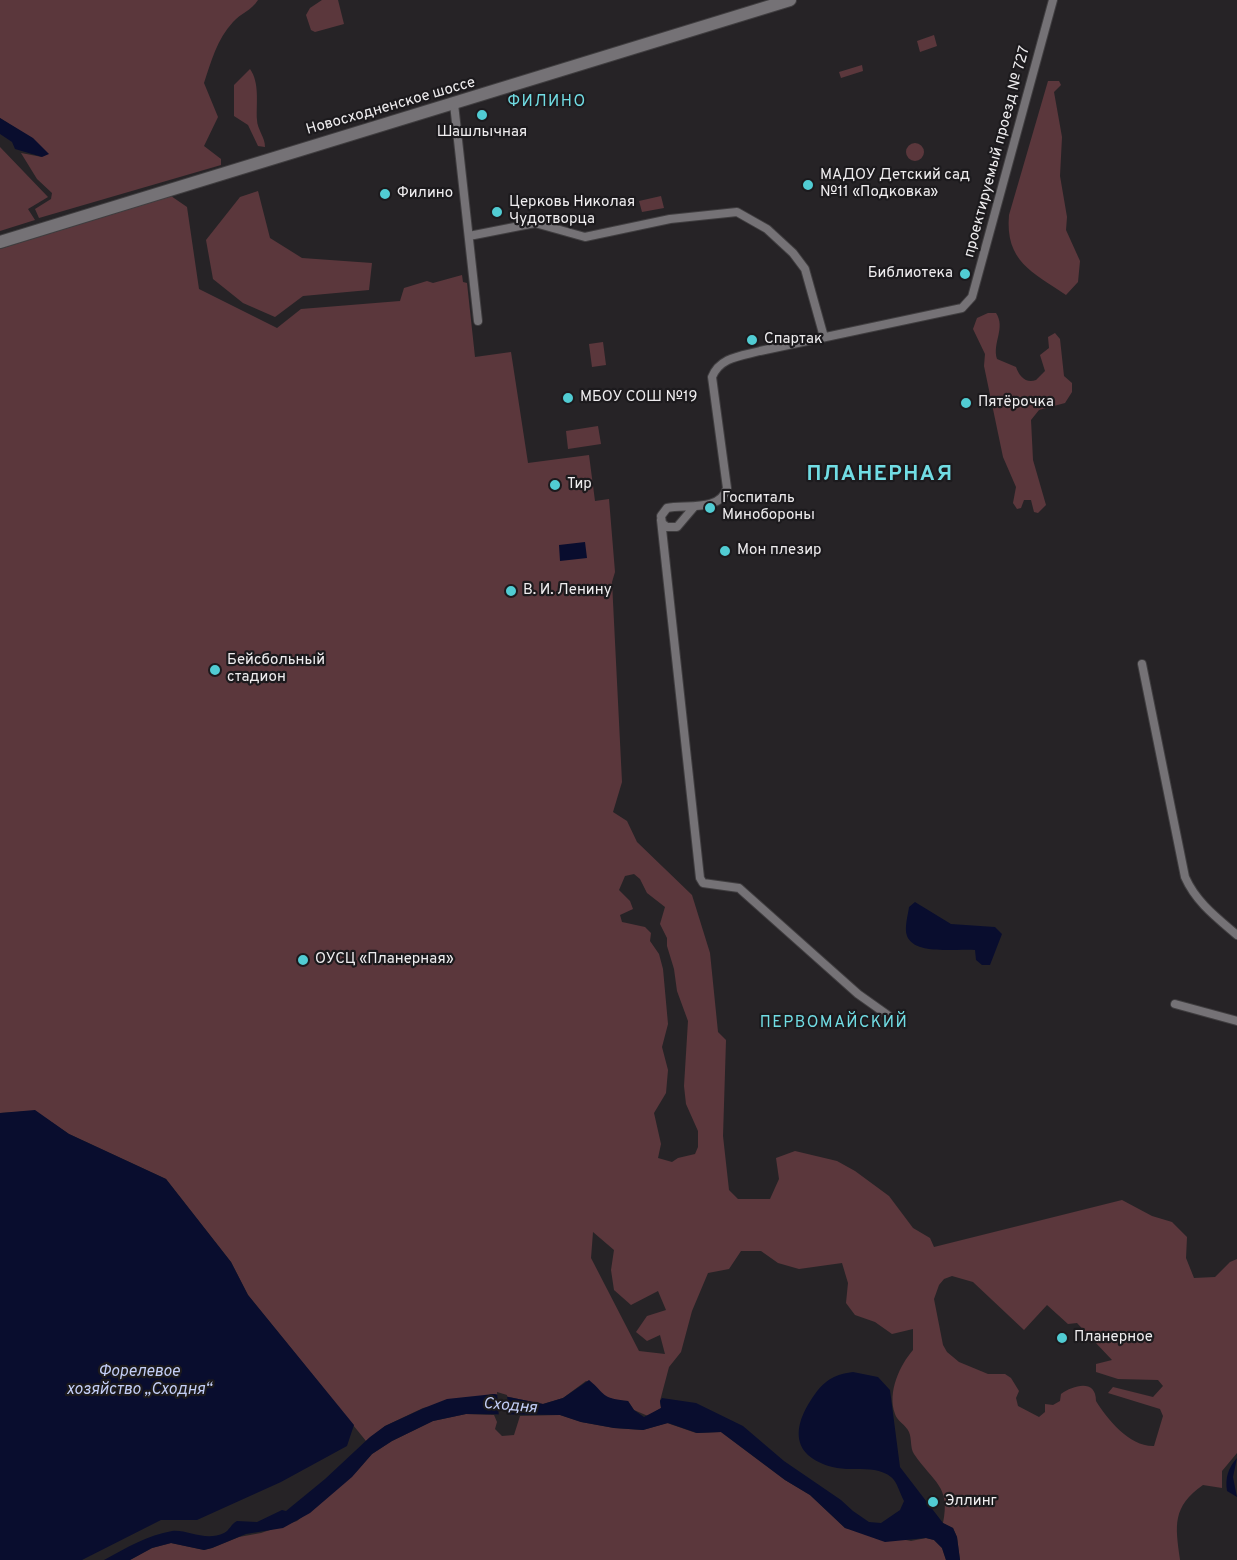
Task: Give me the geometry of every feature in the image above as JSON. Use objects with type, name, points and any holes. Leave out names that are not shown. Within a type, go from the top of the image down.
[{"type":"main road","name":"Новосходненское шоссе","points":[[0,242],[790,0]]},
{"type":"street","name":"проектируемый проезд № 727","points":[[824,337],[962,308],[972,297],[1053,0]]},
{"type":"street","points":[[454,104],[478,321]]},
{"type":"street","points":[[470,236],[535,223],[585,237],[670,219],[737,212],[767,229],[793,253],[805,269],[824,337],[727,360],[716,367],[712,377],[727,488],[723,498],[694,507],[674,507],[664,510],[661,519],[700,878],[703,883],[739,888],[858,994],[889,1016]]},
{"type":"street","points":[[674,507],[682,513],[683,519]]},
{"type":"street","points":[[663,538],[670,529],[677,528],[694,507]]},
{"type":"street","points":[[661,519],[670,529]]},
{"type":"street","points":[[1142,664],[1185,877],[1192,894],[1237,935]]},
{"type":"street","points":[[1175,1004],[1237,1021]]},
{"type":"shaded area","points":[[0,0],[258,0],[227,29],[215,51],[204,83],[218,117],[204,146],[221,159],[221,165],[39,218],[35,209],[51,199],[52,193],[37,179],[21,153],[42,157],[26,135],[0,118]]},
{"type":"shaded area","points":[[322,0],[338,0],[344,24],[315,32],[311,30],[306,15],[310,8]]},
{"type":"shaded area","points":[[934,35],[937,46],[920,52],[917,41]]},
{"type":"shaded area","points":[[862,65],[863,71],[841,78],[839,72]]},
{"type":"shaded area","points":[[250,69],[256,87],[257,123],[265,147],[258,146],[248,125],[234,116],[234,85]]},
{"type":"shaded area","points":[[1048,81],[1059,81],[1061,85],[1054,92],[1062,137],[1060,176],[1067,217],[1066,230],[1080,261],[1078,282],[1066,295],[1023,264],[1011,244],[1009,231],[1009,215]]},
{"type":"shaded area","points":[[915,143],[921,146],[924,152],[921,158],[915,161],[909,158],[906,152],[909,146]]},
{"type":"shaded area","points":[[0,147],[48,197],[28,209],[35,220],[0,231]]},
{"type":"shaded area","points":[[258,191],[270,238],[302,258],[372,263],[369,290],[303,296],[275,317],[243,303],[213,279],[206,240],[240,197]]},
{"type":"shaded area","name":"ОУСЦ «Планерная»","points":[[171,196],[187,207],[199,289],[277,328],[301,309],[400,301],[404,288],[427,281],[433,283],[462,275],[463,282],[467,283],[475,357],[511,352],[528,463],[589,455],[595,501],[609,499],[615,572],[612,582],[622,782],[613,812],[627,821],[637,842],[692,895],[710,953],[718,1032],[726,1040],[723,1136],[729,1190],[738,1199],[770,1199],[779,1179],[776,1158],[795,1151],[837,1161],[855,1171],[889,1196],[913,1228],[930,1238],[934,1247],[1122,1200],[1152,1216],[1172,1222],[1187,1237],[1186,1258],[1194,1278],[1215,1277],[1230,1262],[1237,1259],[1237,1453],[1222,1471],[1222,1488],[1203,1485],[1193,1493],[1181,1509],[1177,1527],[1180,1560],[960,1560],[957,1537],[953,1528],[943,1523],[945,1501],[939,1485],[914,1454],[909,1432],[896,1416],[893,1406],[896,1379],[913,1350],[913,1329],[892,1334],[875,1322],[855,1315],[846,1303],[848,1283],[842,1263],[799,1269],[778,1263],[761,1251],[741,1251],[729,1269],[708,1273],[692,1311],[681,1352],[669,1367],[660,1401],[661,1408],[648,1416],[634,1410],[628,1401],[606,1397],[586,1381],[563,1398],[543,1404],[494,1394],[423,1408],[385,1426],[366,1441],[248,1295],[231,1262],[166,1179],[69,1134],[35,1111],[0,1113],[0,249]],"holes":[[[634,874],[640,879],[647,893],[665,907],[660,924],[667,938],[677,991],[688,1021],[684,1086],[686,1104],[698,1131],[698,1147],[695,1154],[678,1158],[672,1162],[658,1158],[661,1144],[654,1113],[666,1093],[668,1070],[662,1047],[668,1024],[663,969],[659,954],[650,941],[651,933],[645,927],[622,922],[620,915],[633,909],[630,901],[619,890],[625,876]],[[593,1232],[614,1250],[611,1270],[614,1290],[631,1305],[658,1291],[666,1310],[647,1316],[636,1332],[647,1341],[660,1335],[665,1354],[639,1351],[591,1258]],[[952,1276],[973,1282],[1024,1330],[1047,1305],[1068,1324],[1077,1323],[1112,1360],[1096,1364],[1096,1372],[1118,1379],[1158,1380],[1163,1386],[1153,1397],[1113,1387],[1108,1393],[1160,1409],[1163,1416],[1154,1446],[1136,1442],[1120,1431],[1096,1401],[1092,1389],[1088,1387],[1078,1386],[1061,1394],[1060,1401],[1053,1405],[1045,1404],[1045,1412],[1039,1417],[1018,1406],[1016,1398],[1019,1391],[1011,1378],[1005,1374],[988,1374],[959,1362],[947,1352],[943,1345],[934,1299],[944,1279]]]},
{"type":"shaded area","points":[[661,196],[664,208],[642,212],[639,201]]},
{"type":"shaded area","points":[[988,313],[996,313],[1000,324],[996,347],[997,359],[1016,367],[1026,380],[1036,380],[1045,371],[1040,355],[1049,348],[1048,337],[1055,333],[1060,339],[1064,376],[1072,383],[1072,392],[1065,403],[1039,410],[1031,420],[1033,460],[1046,505],[1038,513],[1034,512],[1031,500],[1024,500],[1021,508],[1017,509],[1013,503],[1016,487],[1003,457],[984,366],[985,354],[973,329],[977,318]]},
{"type":"shaded area","points":[[603,342],[606,365],[592,367],[589,344]]},
{"type":"shaded area","points":[[598,426],[601,444],[568,449],[566,431]]},
{"type":"shaded area","points":[[466,1414],[494,1415],[497,1422],[495,1429],[502,1436],[514,1435],[520,1416],[560,1415],[581,1422],[614,1428],[643,1430],[667,1423],[696,1433],[721,1432],[785,1480],[810,1495],[845,1528],[911,1541],[926,1538],[934,1540],[942,1548],[946,1560],[130,1560],[152,1548],[171,1543],[204,1550],[239,1537],[261,1533],[297,1521],[357,1471],[372,1454],[392,1441],[433,1421]]},
{"type":"water","points":[[0,118],[33,138],[49,154],[42,157],[15,149],[12,142],[0,134]]},
{"type":"water","points":[[585,542],[587,558],[560,561],[559,545]]},
{"type":"water","points":[[915,902],[951,924],[995,927],[1002,934],[990,965],[982,965],[976,960],[975,950],[927,949],[911,942],[906,933],[906,925],[909,907]]},
{"type":"water","name":"Форелевое хозяйство „Сходня“","points":[[35,1110],[69,1134],[166,1179],[231,1262],[248,1295],[354,1425],[347,1446],[281,1482],[197,1520],[161,1520],[82,1560],[0,1560],[0,1113]]},
{"type":"water","name":"Сходня","points":[[853,1372],[878,1377],[890,1390],[900,1467],[943,1523],[953,1528],[957,1537],[960,1560],[946,1560],[942,1548],[934,1540],[926,1538],[885,1542],[845,1528],[810,1495],[785,1480],[721,1432],[697,1433],[668,1423],[643,1430],[614,1428],[581,1422],[560,1415],[466,1414],[433,1421],[392,1441],[372,1454],[352,1477],[310,1513],[283,1528],[246,1534],[204,1550],[171,1543],[152,1548],[130,1560],[104,1560],[137,1542],[163,1533],[178,1531],[203,1536],[217,1535],[226,1532],[237,1521],[257,1522],[282,1510],[286,1511],[385,1426],[447,1399],[494,1394],[543,1404],[563,1398],[589,1380],[608,1397],[628,1401],[634,1410],[644,1417],[661,1408],[662,1398],[696,1403],[743,1426],[784,1461],[841,1500],[853,1511],[869,1522],[881,1523],[900,1510],[904,1501],[893,1479],[879,1471],[844,1469],[822,1463],[810,1457],[799,1440],[802,1418],[819,1389],[832,1378]]},
{"type":"water","points":[[1237,1458],[1233,1477],[1237,1497],[1227,1491],[1226,1482],[1229,1469]]},
{"type":"pier","points":[[497,1392],[507,1395],[509,1419],[499,1418]]},
{"type":"place","name":"Шашлычная","points":[[482,115]]},
{"type":"place","name":"МАДОУ Детский сад №11 «Подковка»","points":[[808,185]]},
{"type":"place","name":"Филино","points":[[385,194]]},
{"type":"place","name":"Церковь Николая Чудотворца","points":[[497,212]]},
{"type":"place","name":"Библиотека","points":[[965,274]]},
{"type":"place","name":"Спартак","points":[[752,340]]},
{"type":"place","name":"МБОУ СОШ №19","points":[[568,398]]},
{"type":"place","name":"Пятёрочка","points":[[966,403]]},
{"type":"place","name":"Тир","points":[[555,485]]},
{"type":"place","name":"Госпиталь Минобороны","points":[[710,508]]},
{"type":"place","name":"Мон плезир","points":[[725,551]]},
{"type":"place","name":"В. И. Ленину","points":[[511,591]]},
{"type":"place","name":"Бейсбольный стадион","points":[[215,670]]},
{"type":"place","name":"ОУСЦ «Планерная»","points":[[303,960]]},
{"type":"place","name":"Планерное","points":[[1062,1338]]},
{"type":"place","name":"Эллинг","points":[[933,1502]]},
{"type":"district","name":"ФИЛИНО","points":[[547,103]]},
{"type":"district","name":"ПЛАНЕРНАЯ","points":[[880,476]]},
{"type":"district","name":"ПЕРВОМАЙСКИЙ","points":[[834,1024]]}]
